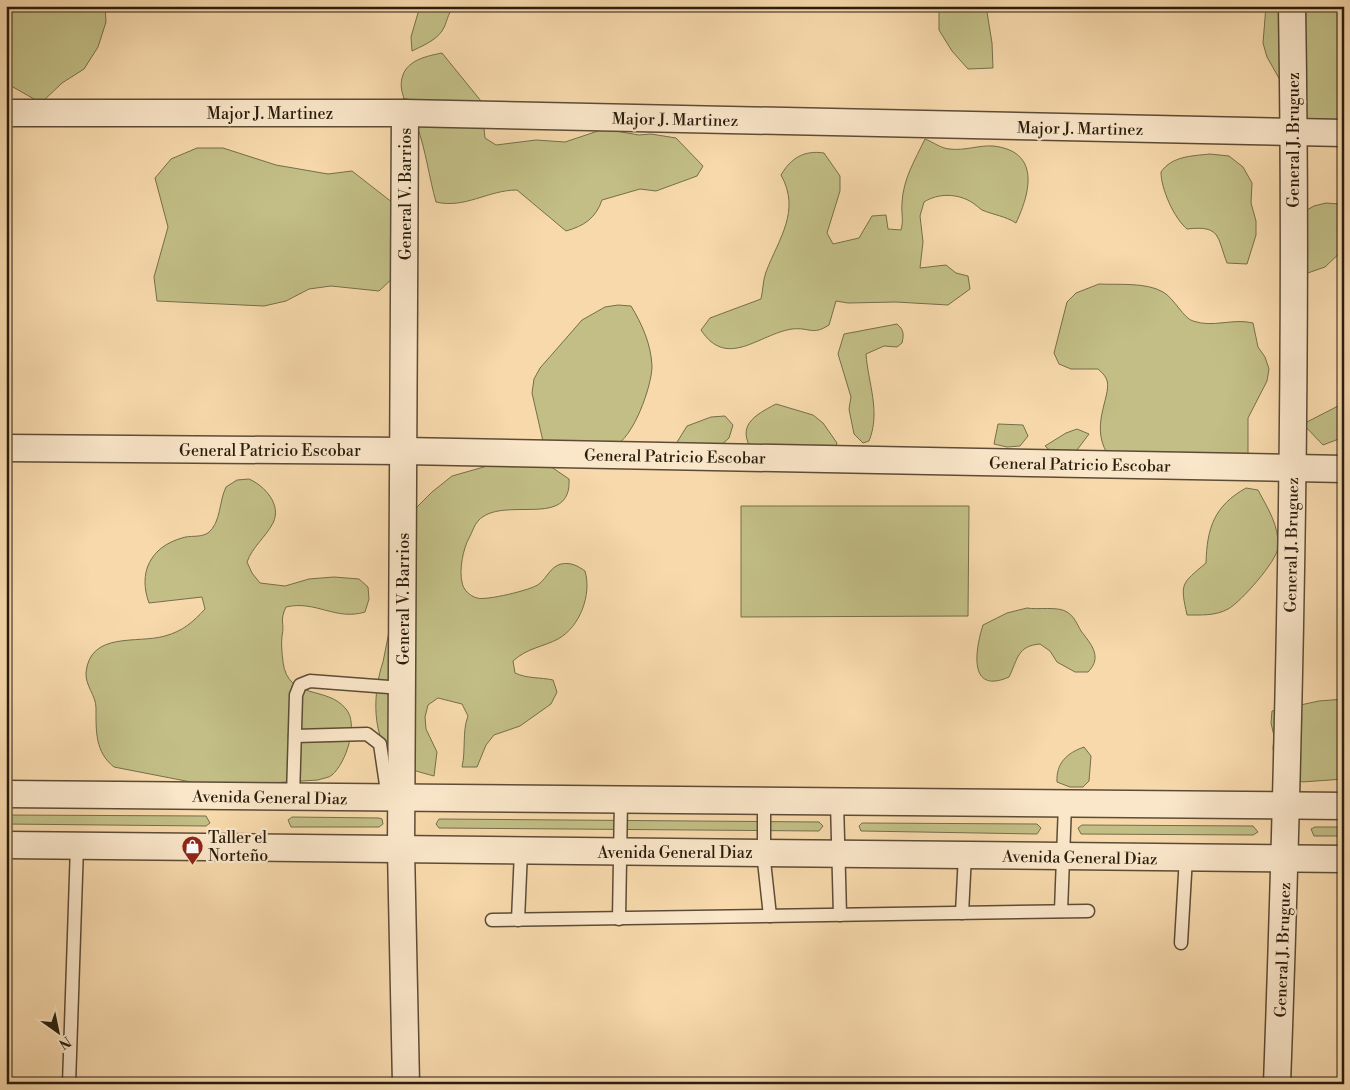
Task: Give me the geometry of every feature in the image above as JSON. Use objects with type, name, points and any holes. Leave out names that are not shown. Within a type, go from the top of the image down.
[{"type":"street","name":"General J. Bruguez","points":[[1276,1084],[1287,806],[1292,468],[1294,133],[1292,6]]},
{"type":"street","name":"Major J. Martinez","points":[[6,112],[405,114],[1344,133]]},
{"type":"street","name":"General V. Barrios","points":[[405,114],[402,688],[391,743],[401,850],[406,1084]]},
{"type":"street","name":"General Patricio Escobar","points":[[6,448],[404,451],[1344,468]]},
{"type":"street","name":"Avenida General Diaz","points":[[6,794],[1344,806]]},
{"type":"street","name":"Avenida General Diaz","points":[[6,845],[1344,859]]},
{"type":"lane","points":[[293,797],[296,695],[300,685],[310,681],[402,688]]},
{"type":"lane","points":[[295,736],[367,734],[391,743]]},
{"type":"lane","points":[[619,919],[620,800]]},
{"type":"lane","points":[[764,801],[764,853],[770,916]]},
{"type":"lane","points":[[837,802],[840,915]]},
{"type":"lane","points":[[1061,911],[1065,804]]},
{"type":"lane","points":[[69,1084],[77,846]]},
{"type":"lane","points":[[518,920],[522,851]]},
{"type":"lane","points":[[962,913],[965,856]]},
{"type":"lane","points":[[1181,943],[1186,858]]},
{"type":"lane","points":[[492,920],[1088,911]]},
{"type":"shaded area","points":[[6,6],[105,6],[106,22],[98,47],[84,69],[62,83],[41,103],[6,83]]},
{"type":"shaded area","points":[[420,6],[455,6],[439,35],[412,51],[411,37]]},
{"type":"shaded area","points":[[939,6],[986,6],[992,43],[993,68],[968,69],[952,51],[939,30]]},
{"type":"shaded area","points":[[1266,6],[1344,6],[1340,11],[1338,37],[1344,51],[1344,129],[1320,127],[1297,113],[1282,92],[1280,80],[1267,57],[1263,43]]},
{"type":"shaded area","points":[[442,53],[481,101],[485,138],[496,145],[536,140],[565,142],[604,129],[639,135],[651,134],[676,138],[703,166],[697,176],[656,191],[640,189],[602,200],[593,216],[578,227],[566,231],[517,190],[496,193],[457,203],[436,202],[420,135],[405,101],[401,81],[405,70],[414,62],[424,57]]},
{"type":"shaded area","points":[[925,139],[947,149],[993,146],[1008,149],[1019,156],[1025,164],[1028,174],[1028,186],[1016,223],[982,210],[961,197],[948,195],[935,197],[924,202],[920,216],[923,242],[920,268],[946,265],[956,273],[968,276],[970,289],[948,305],[896,302],[848,303],[836,301],[829,325],[819,330],[792,329],[733,349],[711,342],[701,330],[710,318],[761,299],[765,275],[786,224],[789,201],[787,188],[781,175],[789,164],[804,154],[824,153],[840,176],[840,191],[827,233],[833,244],[859,238],[872,216],[886,215],[888,229],[901,230],[905,186],[910,170]]},
{"type":"shaded area","points":[[197,148],[223,148],[276,165],[328,174],[352,171],[393,203],[396,275],[379,291],[331,286],[309,289],[286,301],[264,306],[157,301],[154,277],[168,227],[155,178],[171,159]]},
{"type":"shaded area","points":[[1196,155],[1229,156],[1243,167],[1252,183],[1251,203],[1256,221],[1256,235],[1247,264],[1227,263],[1219,240],[1212,231],[1198,228],[1187,229],[1173,211],[1163,187],[1161,172],[1171,163]]},
{"type":"shaded area","points":[[1326,203],[1344,206],[1344,249],[1325,267],[1302,275],[1303,212],[1314,206]]},
{"type":"shaded area","points":[[1099,284],[1140,285],[1156,289],[1167,295],[1186,316],[1200,323],[1253,323],[1258,347],[1265,357],[1269,369],[1267,381],[1248,418],[1248,458],[1107,453],[1100,431],[1108,384],[1106,378],[1098,369],[1071,369],[1059,364],[1054,353],[1067,302],[1076,293]]},
{"type":"shaded area","points":[[631,306],[639,320],[650,350],[652,366],[649,386],[634,423],[621,441],[608,448],[545,450],[532,393],[534,379],[540,368],[582,320],[605,307]]},
{"type":"shaded area","points":[[897,324],[903,332],[902,343],[897,347],[884,346],[866,354],[873,398],[874,419],[869,441],[863,443],[854,434],[849,409],[851,397],[838,354],[844,334]]},
{"type":"shaded area","points":[[1344,403],[1344,437],[1323,445],[1303,424]]},
{"type":"shaded area","points":[[776,404],[813,415],[823,423],[837,443],[833,455],[753,452],[748,443],[747,429],[754,418]]},
{"type":"shaded area","points":[[725,416],[733,425],[729,438],[718,448],[674,447],[687,426],[711,417]]},
{"type":"shaded area","points":[[998,424],[1023,425],[1028,436],[1020,446],[1007,447],[994,444]]},
{"type":"shaded area","points":[[1077,429],[1089,434],[1074,454],[1063,462],[1045,446],[1066,433]]},
{"type":"shaded area","points":[[505,461],[547,464],[569,479],[567,495],[559,504],[548,508],[503,510],[489,514],[478,521],[463,554],[461,572],[465,590],[469,594],[482,599],[508,594],[539,584],[557,565],[571,564],[585,571],[587,590],[585,599],[578,618],[566,634],[552,642],[524,653],[513,661],[515,673],[553,680],[557,692],[551,704],[520,726],[494,735],[486,745],[477,767],[462,767],[465,728],[468,716],[462,704],[438,698],[428,705],[425,717],[426,729],[437,752],[434,776],[410,769],[397,762],[388,753],[382,741],[376,715],[377,687],[413,511],[452,476]]},
{"type":"shaded area","points":[[249,479],[266,491],[274,503],[275,510],[273,523],[252,551],[247,562],[252,573],[260,583],[285,586],[309,579],[334,577],[359,579],[368,587],[369,599],[365,612],[344,614],[307,606],[297,606],[286,607],[282,619],[282,649],[286,674],[300,688],[329,697],[338,702],[346,709],[350,716],[351,733],[342,762],[331,776],[318,780],[223,786],[196,783],[114,767],[103,755],[98,740],[96,703],[86,677],[90,659],[97,650],[106,645],[165,636],[177,632],[192,622],[205,609],[202,597],[149,603],[145,581],[149,563],[162,548],[171,542],[208,533],[218,518],[226,487],[237,480]]},
{"type":"shaded area","points":[[1246,488],[1258,490],[1275,524],[1278,539],[1276,553],[1258,581],[1234,605],[1218,613],[1187,615],[1184,585],[1206,563],[1208,539],[1214,519],[1226,502]]},
{"type":"shaded area","points":[[741,506],[969,506],[968,616],[741,617]]},
{"type":"shaded area","points":[[1027,608],[1058,609],[1072,616],[1094,651],[1095,661],[1088,672],[1075,672],[1057,662],[1050,651],[1040,644],[1027,647],[1019,654],[1009,677],[996,681],[987,680],[981,675],[977,657],[983,625],[1007,613]]},
{"type":"shaded area","points":[[1344,699],[1344,779],[1302,782],[1277,762],[1273,749],[1272,711],[1319,701]]},
{"type":"shaded area","points":[[1084,747],[1091,756],[1089,781],[1083,787],[1070,787],[1057,782],[1058,769],[1064,760],[1072,752]]},
{"type":"shaded area","points":[[6,815],[206,816],[210,823],[206,826],[6,824]]},
{"type":"shaded area","points":[[292,817],[379,818],[382,819],[383,824],[379,827],[291,827],[288,820]]},
{"type":"shaded area","points":[[439,819],[819,822],[823,826],[819,831],[439,828],[436,824]]},
{"type":"shaded area","points":[[862,823],[1037,824],[1041,828],[1037,834],[861,831],[859,826]]},
{"type":"shaded area","points":[[1082,825],[1253,826],[1258,832],[1253,835],[1081,834],[1078,828]]},
{"type":"shaded area","points":[[1315,827],[1344,827],[1344,836],[1314,836],[1311,829]]},
{"type":"place","name":"Taller el Norteño","points":[[192,865]]}]
